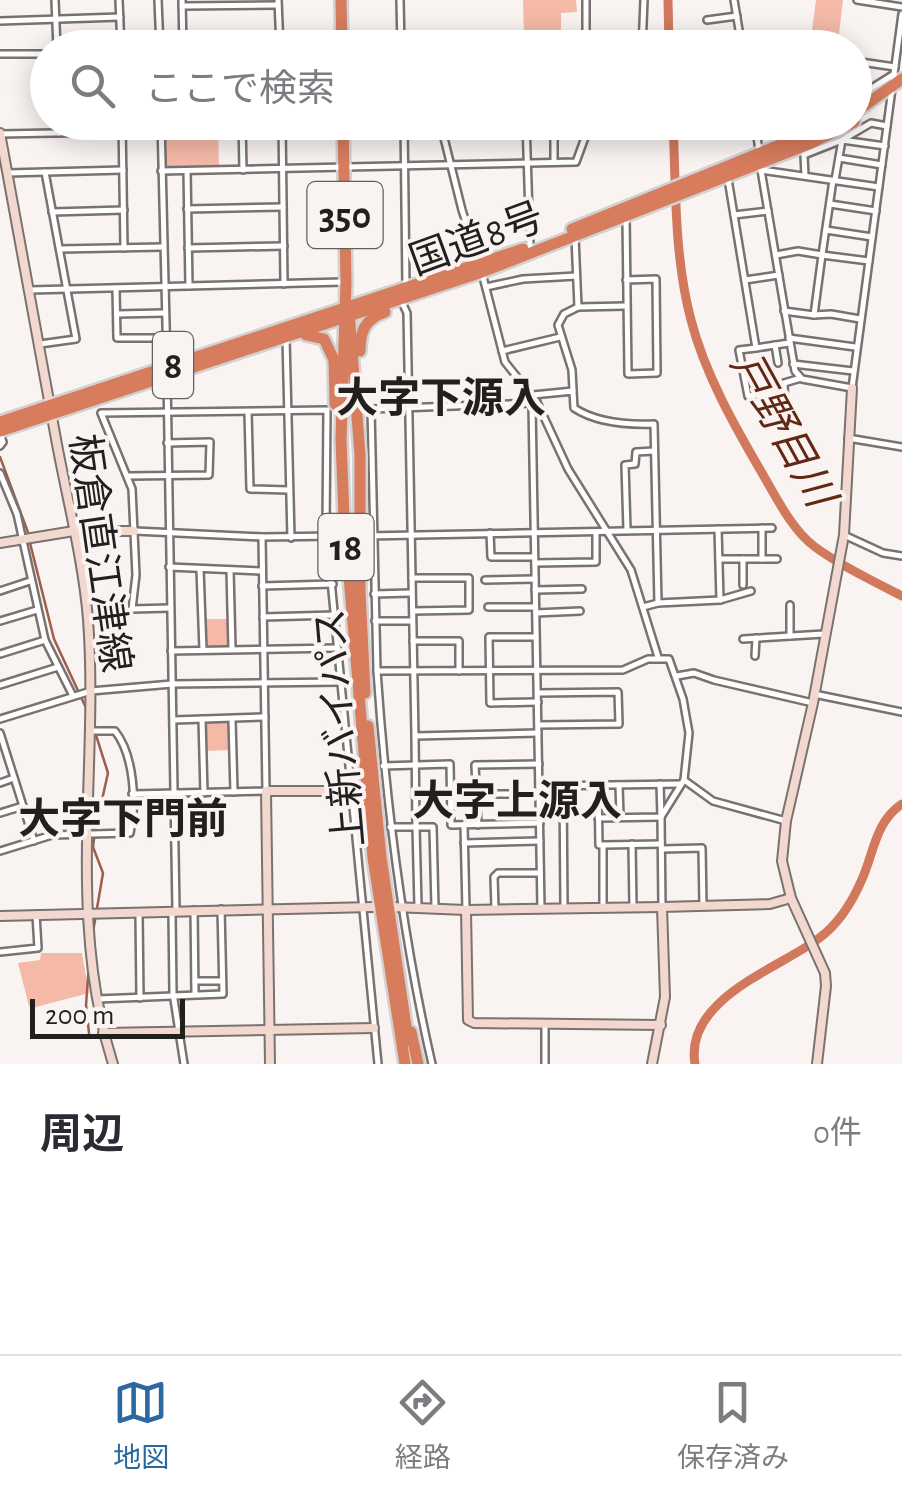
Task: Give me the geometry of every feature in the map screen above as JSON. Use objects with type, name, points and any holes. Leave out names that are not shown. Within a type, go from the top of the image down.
[{"type":"highway","points":[[341,0],[342,30]]},
{"type":"highway","points":[[872,100],[896,83]]},
{"type":"highway","name":"国道8号","points":[[872,105],[896,83]]},
{"type":"highway","name":"350","points":[[343,140],[346,314]]},
{"type":"highway","name":"国道8号","points":[[0,433],[167,371],[452,282],[530,246],[760,162],[802,140]]},
{"type":"highway","name":"国道8号","points":[[685,189],[727,176],[812,140]]},
{"type":"highway","name":"国道8号","points":[[403,298],[626,217],[667,196]]},
{"type":"highway","points":[[360,456],[362,330],[372,317],[403,298]]},
{"type":"highway","name":"国道8号","points":[[167,371],[290,337],[346,314]]},
{"type":"highway","name":"上新バイパス","points":[[346,314],[360,456],[362,655],[381,857],[408,1064]]},
{"type":"highway","name":"上新バイパス","points":[[346,314],[344,518],[368,808],[397,1024],[408,1064]]},
{"type":"highway","points":[[290,337],[317,336],[331,349],[344,518]]},
{"type":"highway","name":"国道8号","points":[[0,422],[51,411]]},
{"type":"street","points":[[56,0],[56,30]]},
{"type":"street","points":[[119,0],[120,30]]},
{"type":"street","points":[[158,0],[159,30]]},
{"type":"street","points":[[400,0],[401,30]]},
{"type":"street","points":[[586,0],[588,30]]},
{"type":"street","points":[[643,30],[644,0]]},
{"type":"street","points":[[734,0],[739,30]]},
{"type":"street","points":[[818,1064],[826,986],[817,952],[782,869],[786,821],[814,698],[843,539],[856,348],[896,83],[902,10],[857,0]]},
{"type":"street","points":[[182,30],[182,3],[278,2],[279,30]]},
{"type":"street","points":[[706,20],[737,16]]},
{"type":"street","points":[[0,20],[120,17]]},
{"type":"street","points":[[0,54],[30,54]]},
{"type":"street","points":[[872,70],[896,83]]},
{"type":"street","points":[[872,92],[896,83]]},
{"type":"street","points":[[872,123],[887,126]]},
{"type":"street","points":[[0,133],[30,133]]},
{"type":"street","name":"板倉直江津線","points":[[0,133],[86,595],[91,691],[86,912],[97,999],[113,1064]]},
{"type":"street","points":[[122,140],[124,248]]},
{"type":"street","points":[[161,140],[174,720],[175,996],[184,1064]]},
{"type":"street","points":[[242,140],[243,170]]},
{"type":"street","points":[[282,140],[284,284]]},
{"type":"street","points":[[404,140],[403,298],[407,313],[418,907]]},
{"type":"street","points":[[444,140],[508,368],[532,396],[568,468],[631,570],[658,657]]},
{"type":"street","points":[[526,140],[530,246]]},
{"type":"street","points":[[554,140],[554,162]]},
{"type":"street","points":[[162,171],[576,162],[584,140]]},
{"type":"street","points":[[757,140],[793,364],[801,378]]},
{"type":"street","points":[[805,176],[804,155],[842,140],[885,146]]},
{"type":"street","points":[[814,315],[842,140]]},
{"type":"street","points":[[839,158],[882,166]]},
{"type":"street","points":[[760,162],[805,176],[879,187]]},
{"type":"street","points":[[8,173],[123,170]]},
{"type":"street","points":[[186,171],[189,286]]},
{"type":"street","points":[[40,344],[76,339],[45,172]]},
{"type":"street","points":[[727,176],[756,348]]},
{"type":"street","points":[[830,204],[876,211]]},
{"type":"street","points":[[188,209],[284,207]]},
{"type":"street","points":[[52,212],[124,210]]},
{"type":"street","points":[[734,215],[768,210]]},
{"type":"street","points":[[626,217],[626,280],[626,306],[628,374],[657,374],[656,279],[626,280]]},
{"type":"street","points":[[826,230],[873,237]]},
{"type":"street","points":[[575,236],[578,307]]},
{"type":"street","points":[[188,248],[284,246]]},
{"type":"street","points":[[60,249],[162,247]]},
{"type":"street","points":[[776,255],[798,252],[869,261]]},
{"type":"street","points":[[745,280],[779,275]]},
{"type":"street","points":[[486,287],[523,279],[576,276]]},
{"type":"street","points":[[30,290],[346,282]]},
{"type":"street","points":[[116,288],[117,338],[166,338]]},
{"type":"street","points":[[626,306],[578,307],[558,322],[572,370],[574,408],[621,425],[654,424],[658,603]]},
{"type":"street","points":[[784,311],[860,320]]},
{"type":"street","points":[[117,314],[164,313]]},
{"type":"street","points":[[290,337],[291,538]]},
{"type":"street","points":[[502,351],[560,337]]},
{"type":"street","points":[[784,392],[748,396],[740,350],[789,340],[856,348]]},
{"type":"street","points":[[774,345],[778,363]]},
{"type":"street","points":[[793,364],[854,372]]},
{"type":"street","points":[[785,408],[784,383],[801,378],[852,388]]},
{"type":"street","points":[[532,396],[573,391]]},
{"type":"street","points":[[432,1064],[397,907],[377,671],[371,408],[534,404]]},
{"type":"street","points":[[534,404],[542,908]]},
{"type":"street","points":[[170,608],[132,609],[136,575],[130,476],[102,413],[327,410],[325,503],[378,1064]]},
{"type":"street","points":[[248,412],[250,489],[288,490]]},
{"type":"street","points":[[0,433],[0,446]]},
{"type":"street","points":[[848,438],[902,447]]},
{"type":"street","points":[[130,476],[209,475],[210,442],[166,443]]},
{"type":"street","points":[[627,530],[625,464],[636,464],[636,452],[654,451]]},
{"type":"street","points":[[0,472],[17,514],[44,640],[72,696]]},
{"type":"street","points":[[762,528],[762,559]]},
{"type":"street","points":[[366,536],[772,528]]},
{"type":"street","points":[[718,529],[720,600]]},
{"type":"street","points":[[0,542],[74,531],[337,536]]},
{"type":"street","points":[[490,534],[491,557],[596,562],[596,531]]},
{"type":"street","points":[[262,537],[270,1064]]},
{"type":"street","points":[[843,539],[902,556]]},
{"type":"street","points":[[718,559],[777,558]]},
{"type":"street","points":[[743,585],[744,559]]},
{"type":"street","points":[[168,568],[262,571]]},
{"type":"street","points":[[200,569],[203,650]]},
{"type":"street","points":[[230,570],[232,649]]},
{"type":"street","points":[[412,578],[470,578],[469,610],[413,611]]},
{"type":"street","points":[[485,580],[535,579]]},
{"type":"street","points":[[0,591],[30,581]]},
{"type":"street","points":[[262,586],[332,584]]},
{"type":"street","points":[[536,590],[582,589]]},
{"type":"street","points":[[643,607],[720,600],[752,591]]},
{"type":"street","points":[[374,594],[412,593]]},
{"type":"street","points":[[790,606],[790,636]]},
{"type":"street","points":[[488,607],[580,611]]},
{"type":"street","points":[[0,622],[37,610]]},
{"type":"street","points":[[263,618],[336,616]]},
{"type":"street","points":[[375,621],[413,620]]},
{"type":"street","points":[[743,638],[824,634]]},
{"type":"street","points":[[536,636],[489,637],[490,703],[538,702]]},
{"type":"street","points":[[755,656],[756,638]]},
{"type":"street","points":[[0,654],[44,640]]},
{"type":"street","points":[[413,640],[459,640],[459,671]]},
{"type":"street","points":[[171,651],[338,648]]},
{"type":"street","points":[[377,671],[623,670],[658,657],[672,662],[689,733],[682,782],[661,817]]},
{"type":"street","points":[[0,686],[58,668]]},
{"type":"street","points":[[676,676],[688,672],[902,712]]},
{"type":"street","points":[[0,719],[91,691],[172,684],[340,682]]},
{"type":"street","points":[[415,736],[619,724],[618,692],[538,693]]},
{"type":"street","points":[[174,720],[264,717]]},
{"type":"street","points":[[202,719],[204,793]]},
{"type":"street","points":[[232,719],[234,792]]},
{"type":"street","points":[[0,851],[52,835],[130,833],[132,794],[128,761],[118,734],[114,730],[89,732]]},
{"type":"street","points":[[0,733],[34,841]]},
{"type":"street","points":[[384,766],[450,764],[451,826],[540,823]]},
{"type":"street","points":[[478,825],[476,764],[539,764]]},
{"type":"street","points":[[0,782],[14,778]]},
{"type":"street","points":[[477,794],[562,786],[682,782],[713,801],[786,821]]},
{"type":"street","points":[[652,1064],[665,997],[660,784]]},
{"type":"street","points":[[620,785],[620,816]]},
{"type":"street","points":[[562,786],[564,908]]},
{"type":"street","points":[[598,786],[599,845],[702,848],[703,906]]},
{"type":"street","points":[[132,794],[350,791]]},
{"type":"street","points":[[0,813],[23,806]]},
{"type":"street","points":[[598,818],[661,817]]},
{"type":"street","points":[[464,825],[468,1020],[660,1025]]},
{"type":"street","points":[[390,828],[433,827],[435,908]]},
{"type":"street","points":[[464,843],[540,841]]},
{"type":"street","points":[[632,844],[632,906]]},
{"type":"street","points":[[603,845],[604,907]]},
{"type":"street","points":[[495,909],[494,877],[498,873],[540,872]]},
{"type":"street","points":[[397,907],[662,907],[770,904],[791,898]]},
{"type":"street","points":[[0,916],[374,908]]},
{"type":"street","points":[[97,999],[224,994],[221,909]]},
{"type":"street","points":[[194,910],[195,994]]},
{"type":"street","points":[[138,911],[140,998]]},
{"type":"street","points":[[0,952],[38,948],[36,914]]},
{"type":"street","points":[[195,981],[223,981]]},
{"type":"street","points":[[545,1024],[545,1064]]},
{"type":"street","points":[[104,1033],[374,1028]]},
{"type":"shaded area","points":[[523,0],[576,0],[577,12],[561,13],[561,30],[524,30]]},
{"type":"shaded area","points":[[816,0],[843,0],[839,30],[812,30]]},
{"type":"shaded area","points":[[163,140],[218,140],[219,166],[164,167]]},
{"type":"shaded area","points":[[204,619],[229,619],[227,647],[206,648]]},
{"type":"shaded area","points":[[207,722],[229,723],[230,750],[206,751]]},
{"type":"shaded area","points":[[41,953],[82,953],[89,993],[29,1006],[18,963],[40,960]]},
{"type":"waterway","name":"戸野目川","points":[[668,0],[669,30]]},
{"type":"waterway","name":"戸野目川","points":[[674,140],[685,296],[697,340],[721,399],[799,532],[835,561],[902,596]]},
{"type":"waterway","points":[[0,457],[29,535]]},
{"type":"waterway","points":[[30,543],[54,639],[87,710]]},
{"type":"waterway","points":[[93,932],[103,873],[93,847],[108,773],[95,732]]},
{"type":"waterway","name":"戸野目川","points":[[695,1064],[695,1041],[704,1021],[719,1004],[737,988],[818,939],[839,919],[859,886],[881,828],[902,804]]},
{"type":"waterway","points":[[89,965],[89,1033]]},
{"type":"district","name":"大字下源入","points":[[441,397]]},
{"type":"district","name":"大字上源入","points":[[517,800]]},
{"type":"district","name":"大字下門前","points":[[123,818]]}]
